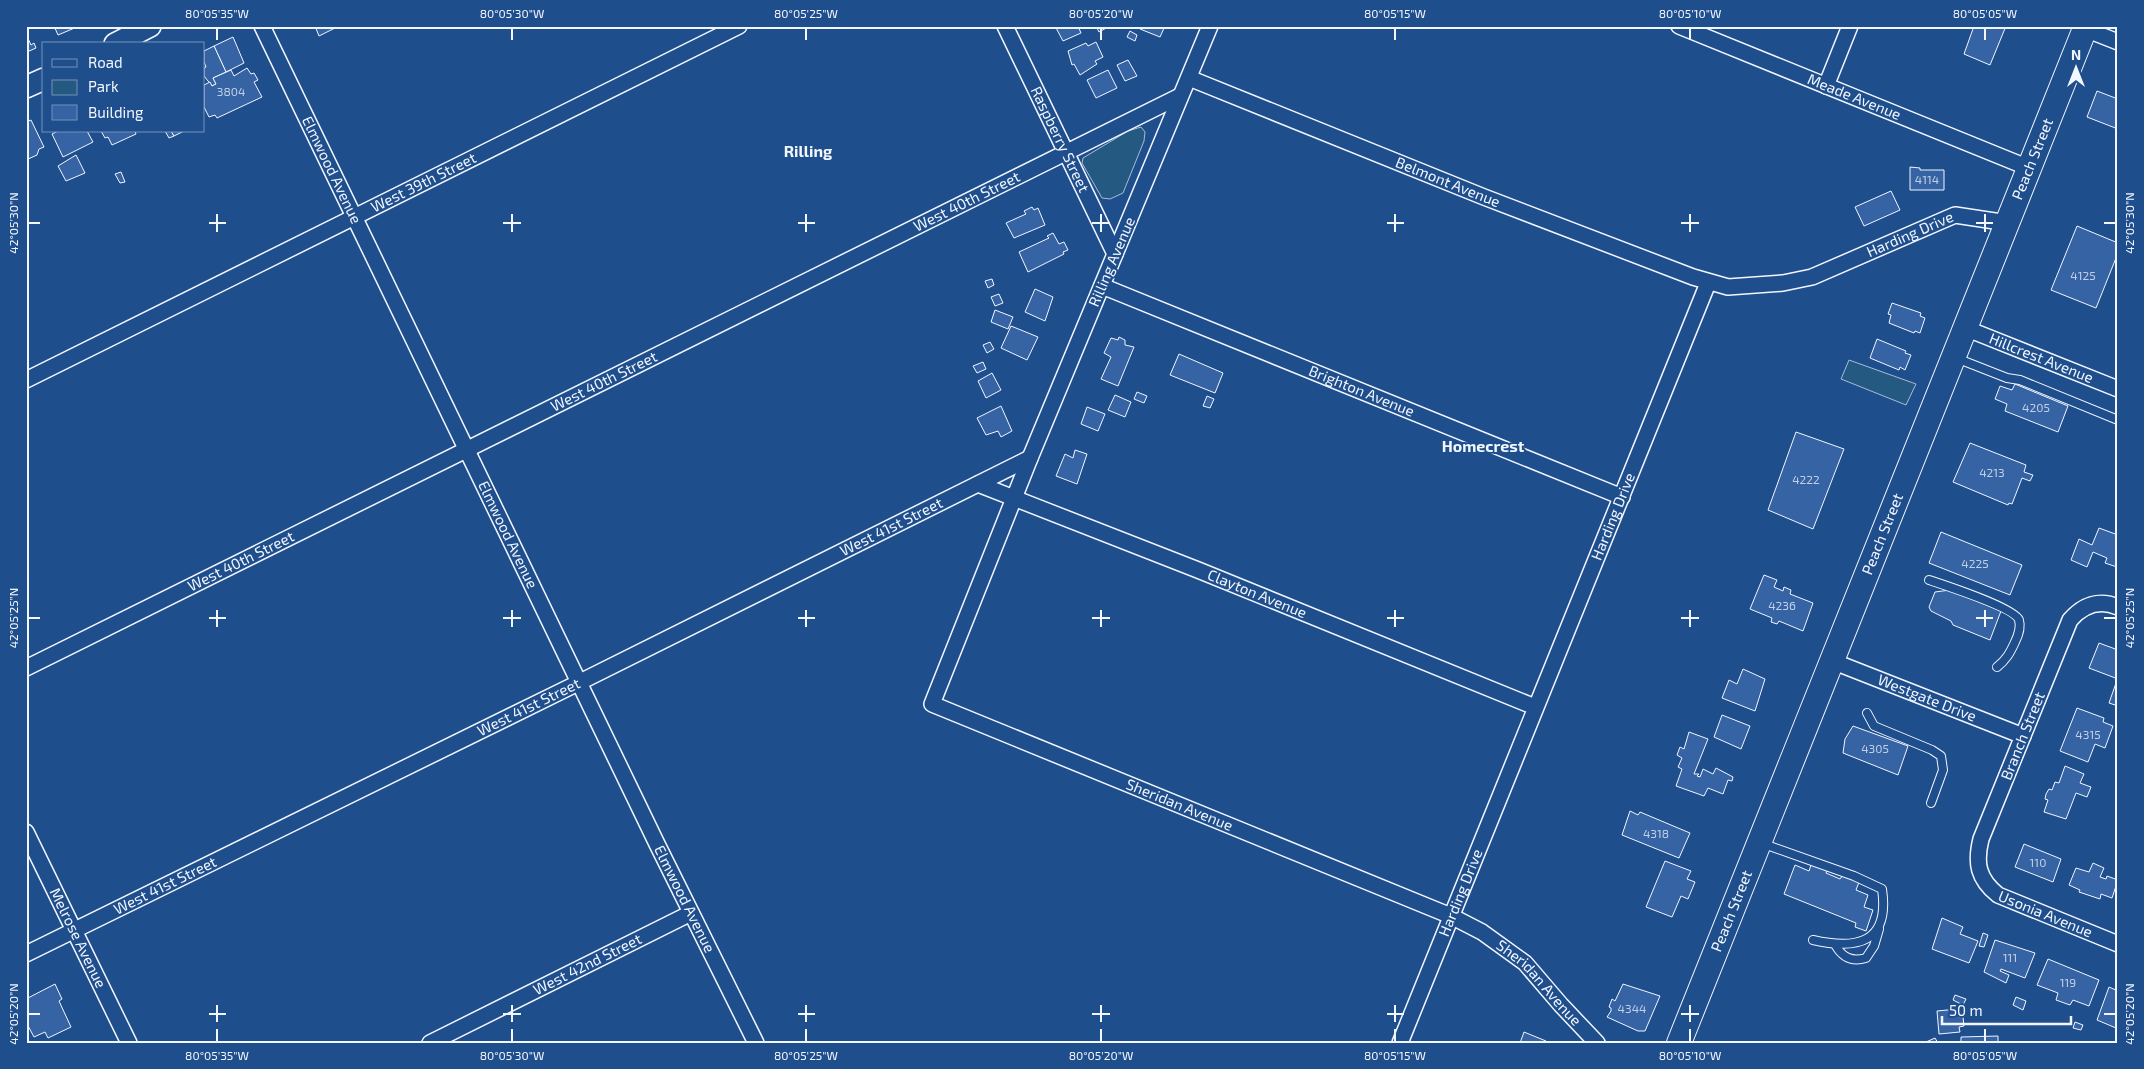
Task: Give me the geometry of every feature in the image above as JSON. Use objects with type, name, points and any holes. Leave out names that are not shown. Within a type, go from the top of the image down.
[{"type":"main road","points":[[119,42],[150,26]]},
{"type":"main road","name":"Peach Street","points":[[1679,1043],[2086,28]]},
{"type":"main road","points":[[26,87],[42,80]]},
{"type":"street","name":"Elmwood Avenue","points":[[262,26],[465,448],[756,1043]]},
{"type":"street","name":"West 39th Street","points":[[26,380],[355,219],[740,26]]},
{"type":"street","name":"Raspberry Street","points":[[1005,26],[1115,254]]},
{"type":"street","name":"Rilling Avenue","points":[[1014,497],[1210,26]]},
{"type":"street","name":"Meade Avenue","points":[[1679,26],[2029,168]]},
{"type":"street","points":[[1826,86],[1850,26]]},
{"type":"street","points":[[2086,28],[2118,42]]},
{"type":"street","name":"Belmont Avenue","points":[[1188,78],[1484,197],[1708,283]]},
{"type":"street","name":"West 40th Street","points":[[26,668],[465,448],[1180,96]]},
{"type":"street","name":"Harding Drive","points":[[1400,1043],[1708,283],[1728,287],[1750,286],[1783,283],[1812,276],[1955,215],[2008,223]]},
{"type":"street","name":"Brighton Avenue","points":[[1102,286],[1622,498]]},
{"type":"street","name":"Hillcrest Avenue","points":[[1965,328],[2118,389]]},
{"type":"street","name":"West 41st Street","points":[[26,954],[580,682],[1030,458]]},
{"type":"street","name":"Clayton Avenue","points":[[978,484],[1536,707]]},
{"type":"street","name":"Sheridan Avenue","points":[[1014,497],[932,704],[1451,916],[1495,940],[1525,963],[1553,997],[1597,1043]]},
{"type":"street","name":"Branch Street","points":[[1980,875],[1977,862],[1981,839],[2070,620],[2078,611],[2088,605],[2100,603],[2118,607]]},
{"type":"street","name":"Westgate Drive","points":[[1832,661],[2023,736]]},
{"type":"street","name":"Melrose Avenue","points":[[26,832],[129,1043]]},
{"type":"street","name":"Usonia Avenue","points":[[1980,875],[1987,886],[2010,901],[2118,944]]},
{"type":"street","name":"West 42nd Street","points":[[430,1043],[692,913]]},
{"type":"lane","points":[[1954,357],[2007,378],[2020,380],[2118,420]]},
{"type":"lane","points":[[1929,580],[1993,604],[2012,612],[2018,617],[2019,628],[2016,641],[2007,658],[1997,667]]},
{"type":"lane","points":[[1867,713],[1874,726],[1932,750],[1941,756],[1943,770],[1931,803]]},
{"type":"lane","points":[[1759,843],[1854,876],[1882,889],[1883,910],[1874,946],[1866,958],[1847,958],[1842,955],[1836,946]]},
{"type":"lane","points":[[1813,940],[1836,946],[1857,943],[1874,933],[1879,927]]},
{"type":"green space","points":[[1141,127],[1145,132],[1144,141],[1123,193],[1110,199],[1102,198],[1082,163],[1083,158],[1128,131]]},
{"type":"green space","points":[[1849,360],[1916,384],[1906,405],[1841,379]]},
{"type":"building","points":[[54,26],[76,26],[77,27],[58,35]]},
{"type":"building","points":[[315,26],[339,26],[319,36]]},
{"type":"building","points":[[1055,26],[1078,26],[1081,33],[1063,41]]},
{"type":"building","points":[[1096,26],[1110,26],[1099,32]]},
{"type":"building","points":[[1141,26],[1165,26],[1160,37],[1140,29]]},
{"type":"building","points":[[1974,26],[2006,26],[1990,65],[1964,54]]},
{"type":"building","points":[[1130,31],[1137,35],[1135,41],[1127,37]]},
{"type":"building","points":[[26,34],[31,45],[34,43],[36,48],[27,52]]},
{"type":"building","points":[[233,37],[244,63],[226,72],[214,46]]},
{"type":"building","points":[[1096,42],[1103,57],[1095,61],[1097,64],[1080,75],[1074,64],[1072,65],[1068,51],[1086,43],[1088,46]]},
{"type":"building","points":[[214,46],[226,72],[213,78],[216,84],[212,86],[205,77],[205,50]]},
{"type":"building","points":[[1128,60],[1137,76],[1125,81],[1117,65]]},
{"type":"building","points":[[247,68],[251,74],[254,73],[258,80],[254,82],[262,97],[217,118],[215,115],[209,117],[205,109],[205,84],[210,82],[212,86],[216,84],[213,78],[231,70],[234,76]]},
{"type":"building","points":[[1108,70],[1117,88],[1096,98],[1087,80]]},
{"type":"building","points":[[2097,91],[2118,99],[2118,129],[2087,117]]},
{"type":"building","points":[[31,120],[44,147],[39,149],[37,155],[26,160],[26,122]]},
{"type":"building","points":[[56,132],[88,132],[93,142],[63,157],[52,134]]},
{"type":"building","points":[[102,132],[135,132],[136,134],[112,145],[108,137],[105,138]]},
{"type":"building","points":[[166,132],[172,132],[174,136],[169,138]]},
{"type":"building","points":[[172,132],[182,132],[174,136]]},
{"type":"building","points":[[76,155],[85,173],[66,181],[58,166]]},
{"type":"building","points":[[1910,167],[1920,168],[1920,170],[1944,170],[1944,190],[1910,190]]},
{"type":"building","points":[[121,172],[125,182],[120,183],[115,174]]},
{"type":"building","points":[[1891,191],[1900,210],[1864,226],[1855,207]]},
{"type":"building","points":[[1032,207],[1034,210],[1038,208],[1045,225],[1014,238],[1006,223],[1026,214],[1024,211]]},
{"type":"building","points":[[2077,226],[2118,243],[2118,253],[2096,308],[2051,290]]},
{"type":"building","points":[[1053,233],[1059,244],[1064,242],[1068,250],[1063,252],[1064,254],[1028,272],[1019,252],[1049,238],[1047,236]]},
{"type":"building","points":[[992,279],[994,285],[988,288],[985,281]]},
{"type":"building","points":[[1035,289],[1053,297],[1045,321],[1025,312]]},
{"type":"building","points":[[999,294],[1003,303],[995,306],[991,297]]},
{"type":"building","points":[[1892,303],[1921,313],[1920,316],[1925,318],[1920,333],[1915,331],[1914,333],[1889,323],[1891,315],[1888,314]]},
{"type":"building","points":[[995,310],[1013,317],[1008,329],[991,322]]},
{"type":"building","points":[[1011,326],[1038,337],[1027,360],[1001,348]]},
{"type":"building","points":[[1119,337],[1125,340],[1125,345],[1134,347],[1118,386],[1101,379],[1111,357],[1104,353],[1111,338],[1118,340]]},
{"type":"building","points":[[1877,339],[1911,355],[1905,370],[1900,367],[1899,370],[1870,358]]},
{"type":"building","points":[[990,342],[994,349],[987,353],[983,345]]},
{"type":"building","points":[[1179,354],[1223,373],[1215,393],[1170,375]]},
{"type":"building","points":[[983,362],[986,369],[977,373],[973,366]]},
{"type":"building","points":[[992,373],[1001,390],[986,398],[978,381]]},
{"type":"building","points":[[2015,384],[2068,406],[2058,432],[2005,411],[2007,404],[1995,399],[2000,386],[2012,390]]},
{"type":"building","points":[[1137,392],[1147,396],[1144,403],[1134,399]]},
{"type":"building","points":[[1115,395],[1131,402],[1125,417],[1108,410]]},
{"type":"building","points":[[1207,396],[1214,399],[1210,408],[1203,406]]},
{"type":"building","points":[[1001,406],[1012,431],[1001,437],[998,431],[986,435],[977,418]]},
{"type":"building","points":[[1087,407],[1105,414],[1098,431],[1081,424]]},
{"type":"building","points":[[1796,432],[1844,449],[1813,529],[1768,510]]},
{"type":"building","points":[[1970,443],[2026,465],[2024,472],[2033,475],[2030,481],[2022,478],[2012,504],[2009,503],[2008,505],[1953,482]]},
{"type":"building","points":[[1075,450],[1087,454],[1077,484],[1056,476],[1065,454],[1073,458]]},
{"type":"building","points":[[2099,528],[2118,535],[2117,567],[2105,563],[2107,558],[2093,552],[2087,567],[2071,560],[2079,539],[2092,545]]},
{"type":"building","points":[[1941,532],[2022,565],[2010,595],[1929,563]]},
{"type":"building","points":[[1764,575],[1777,580],[1774,587],[1783,591],[1784,587],[1791,590],[1790,594],[1813,603],[1803,631],[1779,621],[1777,624],[1771,622],[1772,618],[1750,609]]},
{"type":"building","points":[[1950,590],[2001,611],[1990,640],[1953,625],[1951,621],[1931,611],[1929,607],[1935,592]]},
{"type":"building","points":[[2099,643],[2118,650],[2118,679],[2089,668]]},
{"type":"building","points":[[1743,669],[1765,679],[1755,711],[1722,698],[1729,680],[1737,684]]},
{"type":"building","points":[[2116,683],[2118,684],[2118,706],[2109,703]]},
{"type":"building","points":[[2077,708],[2104,718],[2103,722],[2113,726],[2105,748],[2095,744],[2088,762],[2060,751]]},
{"type":"building","points":[[1722,715],[1750,726],[1741,749],[1714,737]]},
{"type":"building","points":[[1853,726],[1908,746],[1898,775],[1843,753],[1845,739]]},
{"type":"building","points":[[1689,732],[1708,739],[1694,774],[1699,774],[1697,776],[1700,777],[1703,769],[1713,774],[1716,768],[1733,777],[1732,781],[1728,780],[1723,794],[1708,788],[1704,796],[1676,786],[1682,769],[1678,767],[1682,758],[1677,755],[1680,747],[1684,749]]},
{"type":"building","points":[[2065,766],[2084,774],[2080,783],[2091,787],[2087,797],[2076,793],[2066,819],[2044,812],[2048,800],[2045,799],[2046,794],[2049,789],[2052,790],[2055,782],[2059,783]]},
{"type":"building","points":[[1630,811],[1638,815],[1640,812],[1690,833],[1679,858],[1622,835]]},
{"type":"building","points":[[2024,844],[2061,859],[2053,882],[2015,867]]},
{"type":"building","points":[[1665,861],[1691,871],[1687,879],[1695,882],[1688,899],[1681,896],[1672,917],[1646,907]]},
{"type":"building","points":[[2093,863],[2104,868],[2100,877],[2106,879],[2107,876],[2118,880],[2112,898],[2101,894],[2100,899],[2079,892],[2080,890],[2069,885],[2076,868],[2089,872]]},
{"type":"building","points":[[1795,865],[1809,871],[1811,865],[1819,868],[1820,866],[1828,869],[1826,873],[1840,879],[1843,875],[1859,882],[1856,890],[1868,895],[1864,907],[1873,910],[1866,931],[1855,927],[1856,923],[1784,894]]},
{"type":"building","points":[[1942,918],[1963,927],[1960,934],[1978,941],[1969,963],[1932,949]]},
{"type":"building","points":[[1983,933],[1988,935],[1984,947],[1979,946]]},
{"type":"building","points":[[1995,940],[2035,953],[2025,978],[2001,969],[2000,971],[2009,975],[2006,983],[1984,972]]},
{"type":"building","points":[[2048,959],[2099,980],[2089,1006],[2073,1000],[2070,1005],[2056,1000],[2058,993],[2037,985]]},
{"type":"building","points":[[55,984],[62,999],[59,1001],[71,1027],[48,1038],[45,1032],[34,1037],[26,1022],[26,999]]},
{"type":"building","points":[[1623,984],[1660,996],[1645,1031],[1638,1031],[1607,1017],[1611,1011],[1609,1007],[1612,999],[1615,1001]]},
{"type":"building","points":[[2109,987],[2118,991],[2116,1028],[2097,1020]]},
{"type":"building","points":[[1955,995],[1966,999],[1963,1005],[1953,1000]]},
{"type":"building","points":[[2016,997],[2026,1001],[2023,1010],[2013,1005]]},
{"type":"building","points":[[1958,1009],[1959,1017],[1963,1017],[1964,1026],[1959,1027],[1960,1032],[1939,1034],[1937,1011]]},
{"type":"building","points":[[2075,1022],[2083,1025],[2081,1030],[2073,1028]]},
{"type":"building","points":[[1524,1032],[1546,1041],[1546,1043],[1520,1043]]},
{"type":"building","points":[[1998,1036],[1998,1043],[1961,1043],[1961,1037]]},
{"type":"building","points":[[1935,1038],[1938,1043],[1925,1043],[1926,1042]]},
{"type":"district","name":"Rilling","points":[[808,151]]},
{"type":"district","name":"Homecrest","points":[[1483,446]]}]
